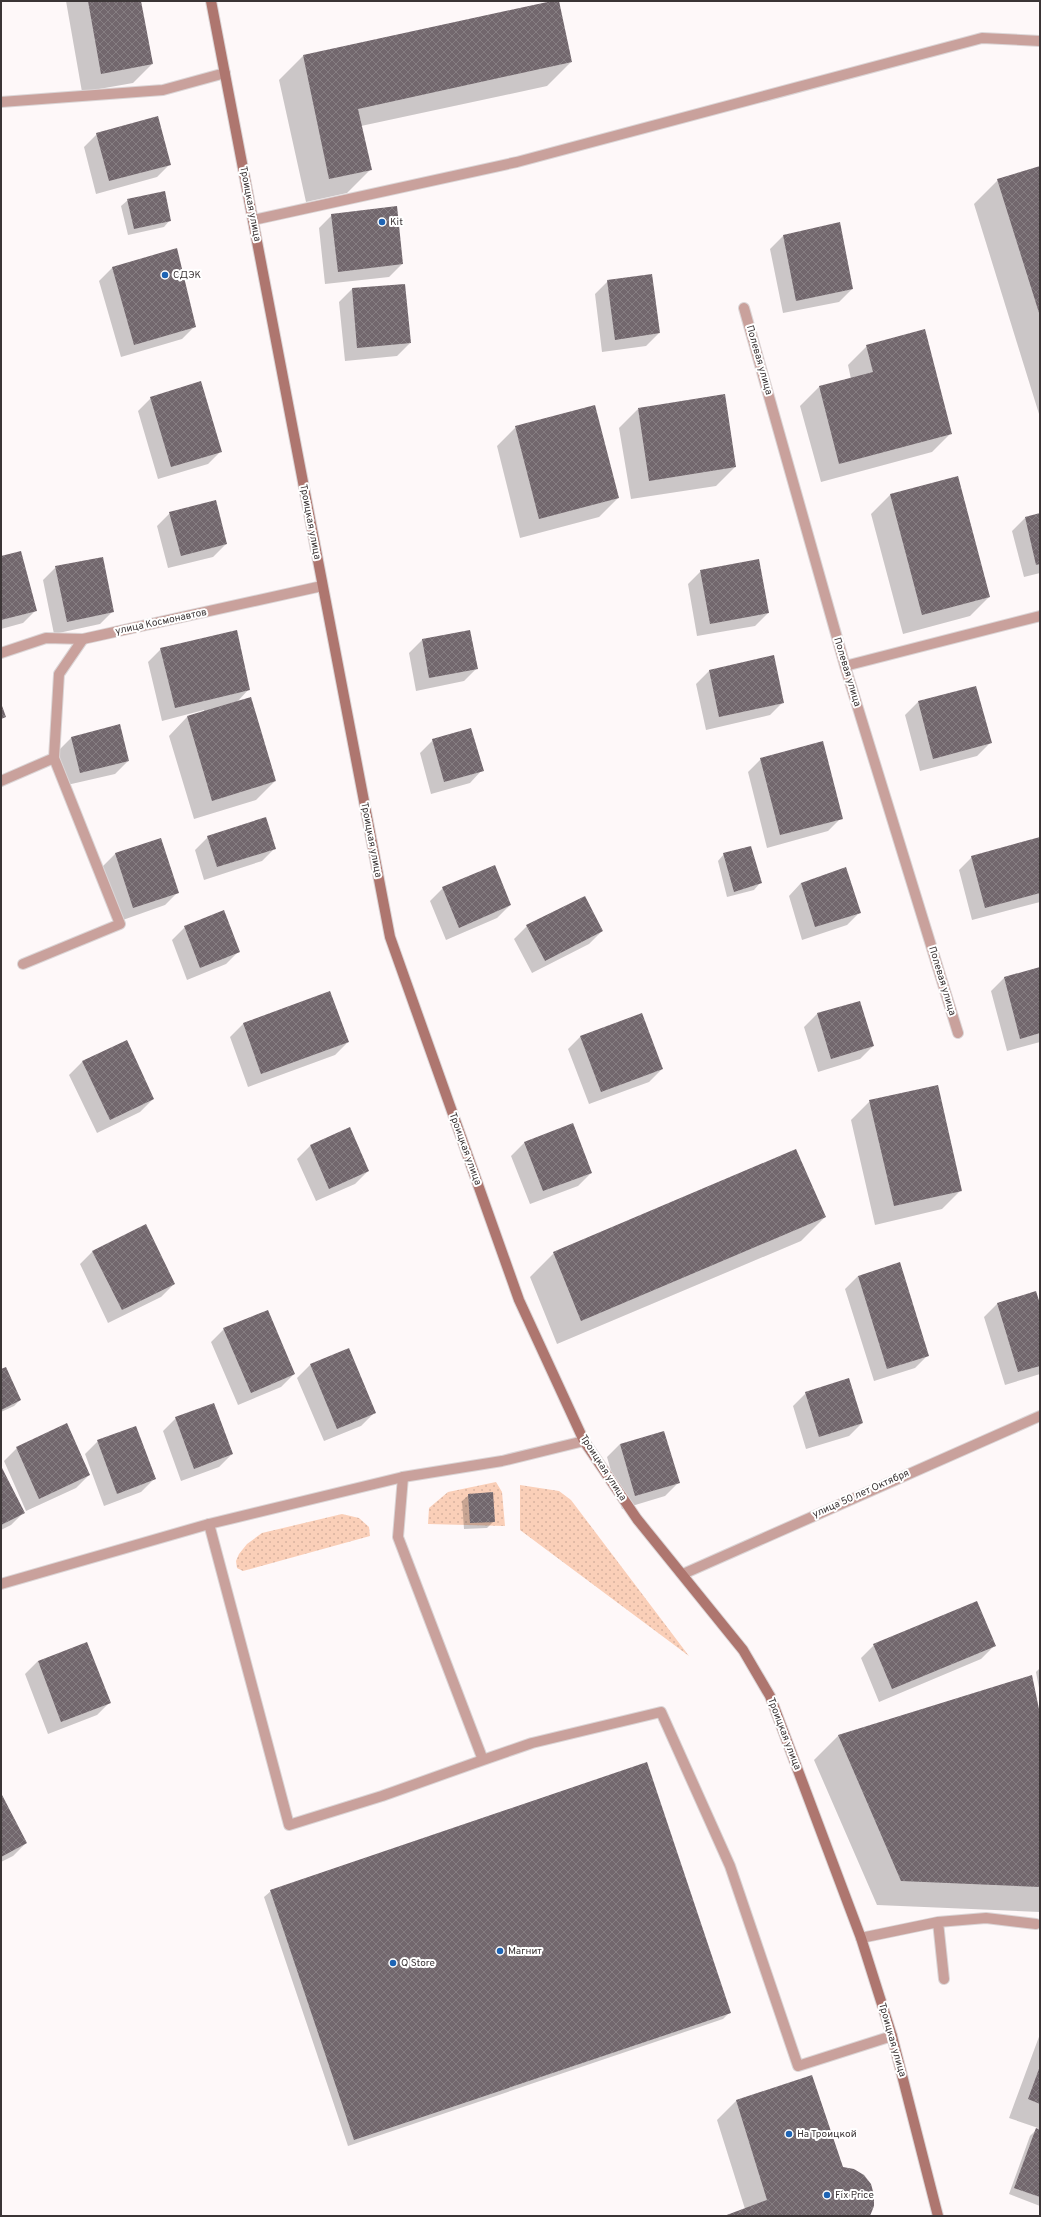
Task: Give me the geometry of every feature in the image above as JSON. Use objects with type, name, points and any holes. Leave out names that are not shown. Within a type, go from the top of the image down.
[{"type":"main road","name":"Троицкая улица","points":[[211,1],[390,937],[519,1300],[584,1441],[638,1519],[743,1650],[770,1696],[861,1938],[892,2036],[938,2216]]},
{"type":"street","points":[[253,220],[517,162],[982,38],[1040,41]]},
{"type":"street","points":[[1,102],[163,90],[225,73]]},
{"type":"street","name":"Полевая улица","points":[[744,308],[845,666],[958,1033]]},
{"type":"street","name":"улица Космонавтов","points":[[1,653],[46,638],[83,639],[322,586]]},
{"type":"street","points":[[845,666],[1040,616]]},
{"type":"street","points":[[23,964],[120,924],[54,758],[59,674],[83,639]]},
{"type":"street","points":[[1,781],[54,758]]},
{"type":"street","name":"улица 50 лет Октября","points":[[683,1574],[1040,1416]]},
{"type":"street","points":[[1,1584],[209,1524],[403,1477],[502,1461],[584,1441]]},
{"type":"street","points":[[403,1477],[398,1537],[483,1760]]},
{"type":"street","points":[[209,1524],[289,1825],[382,1796],[532,1743],[661,1712],[730,1866],[798,2066],[892,2036]]},
{"type":"street","points":[[861,1938],[938,1922],[986,1918],[1036,1924]]},
{"type":"street","points":[[938,1922],[944,1979]]},
{"type":"shaded area","points":[[496,1482],[502,1492],[505,1526],[428,1524],[429,1508],[448,1492]]},
{"type":"shaded area","points":[[520,1485],[559,1491],[571,1500],[689,1656],[520,1530]]},
{"type":"shaded area","points":[[342,1514],[359,1518],[369,1527],[370,1536],[243,1571],[237,1568],[236,1561],[239,1554],[247,1544],[262,1533]]},
{"type":"building","points":[[88,1],[141,1],[153,64],[101,74]]},
{"type":"building","points":[[552,1],[559,1],[572,62],[358,109],[372,170],[329,179],[303,55]]},
{"type":"building","points":[[158,116],[171,165],[109,181],[96,133]]},
{"type":"building","points":[[1040,166],[1040,316],[997,179]]},
{"type":"building","points":[[165,191],[171,221],[134,229],[127,199]]},
{"type":"building","points":[[397,206],[403,264],[338,272],[331,214]]},
{"type":"building","points":[[840,222],[853,289],[796,301],[783,235]]},
{"type":"building","points":[[177,248],[196,327],[134,345],[112,267]]},
{"type":"building","points":[[652,274],[660,333],[615,340],[607,280]]},
{"type":"building","points":[[405,284],[411,343],[357,348],[352,288]]},
{"type":"building","points":[[925,329],[952,434],[839,464],[819,386],[873,372],[866,345]]},
{"type":"building","points":[[201,381],[222,452],[171,467],[150,397]]},
{"type":"building","points":[[725,394],[736,467],[649,481],[638,408]]},
{"type":"building","points":[[595,405],[619,498],[539,519],[515,426]]},
{"type":"building","points":[[958,476],[990,597],[922,615],[890,494]]},
{"type":"building","points":[[216,500],[227,544],[181,556],[169,512]]},
{"type":"building","points":[[1040,513],[1040,564],[1036,565],[1025,517]]},
{"type":"building","points":[[21,551],[37,611],[1,620],[1,556]]},
{"type":"building","points":[[103,557],[114,612],[67,622],[55,566]]},
{"type":"building","points":[[759,559],[769,613],[710,624],[700,570]]},
{"type":"building","points":[[237,630],[250,690],[175,708],[160,648]]},
{"type":"building","points":[[470,630],[478,669],[429,678],[422,639]]},
{"type":"building","points":[[774,655],[784,703],[719,717],[709,670]]},
{"type":"building","points":[[976,686],[992,743],[933,759],[918,701]]},
{"type":"building","points":[[251,697],[276,781],[212,801],[187,716]]},
{"type":"building","points":[[1,703],[6,717],[1,719]]},
{"type":"building","points":[[120,724],[129,761],[80,773],[71,737]]},
{"type":"building","points":[[471,728],[484,771],[444,782],[432,739]]},
{"type":"building","points":[[823,741],[843,819],[780,835],[760,758]]},
{"type":"building","points":[[266,817],[276,849],[217,867],[207,836]]},
{"type":"building","points":[[1040,837],[1040,893],[985,908],[971,856]]},
{"type":"building","points":[[161,838],[179,893],[133,908],[115,853]]},
{"type":"building","points":[[751,846],[762,883],[734,892],[723,853]]},
{"type":"building","points":[[495,865],[511,905],[459,928],[442,887]]},
{"type":"building","points":[[846,867],[861,913],[815,927],[801,883]]},
{"type":"building","points":[[585,896],[603,931],[545,961],[526,925]]},
{"type":"building","points":[[224,910],[240,952],[200,968],[184,926]]},
{"type":"building","points":[[1040,967],[1040,1033],[1020,1039],[1004,977]]},
{"type":"building","points":[[330,991],[349,1042],[261,1074],[243,1023]]},
{"type":"building","points":[[860,1001],[874,1046],[831,1059],[817,1013]]},
{"type":"building","points":[[642,1013],[663,1069],[601,1092],[580,1036]]},
{"type":"building","points":[[127,1040],[154,1099],[110,1120],[82,1061]]},
{"type":"building","points":[[938,1085],[962,1191],[894,1206],[869,1100]]},
{"type":"building","points":[[573,1123],[592,1173],[543,1191],[524,1142]]},
{"type":"building","points":[[350,1127],[369,1171],[329,1189],[310,1145]]},
{"type":"building","points":[[796,1149],[826,1217],[581,1321],[553,1252]]},
{"type":"building","points":[[146,1224],[175,1284],[122,1310],[92,1251]]},
{"type":"building","points":[[900,1262],[929,1356],[887,1369],[858,1276]]},
{"type":"building","points":[[1036,1291],[1040,1304],[1040,1366],[1018,1372],[997,1303]]},
{"type":"building","points":[[268,1310],[295,1374],[251,1393],[223,1328]]},
{"type":"building","points":[[349,1348],[376,1413],[337,1429],[310,1364]]},
{"type":"building","points":[[6,1367],[21,1400],[1,1410],[1,1369]]},
{"type":"building","points":[[849,1378],[863,1423],[819,1437],[805,1392]]},
{"type":"building","points":[[214,1403],[233,1454],[194,1469],[175,1417]]},
{"type":"building","points":[[67,1423],[90,1475],[39,1499],[16,1447]]},
{"type":"building","points":[[136,1426],[156,1479],[117,1494],[97,1440]]},
{"type":"building","points":[[664,1431],[680,1483],[635,1496],[620,1444]]},
{"type":"building","points":[[1,1466],[25,1513],[1,1525]]},
{"type":"building","points":[[493,1492],[495,1522],[470,1523],[468,1494]]},
{"type":"building","points":[[977,1601],[996,1646],[892,1689],[873,1644]]},
{"type":"building","points":[[87,1642],[111,1703],[61,1722],[38,1661]]},
{"type":"building","points":[[1032,1675],[1040,1714],[1040,1887],[901,1881],[838,1735]]},
{"type":"building","name":"Магнит","points":[[647,1762],[731,2013],[354,2140],[270,1890]]},
{"type":"building","points":[[1,1793],[27,1843],[1,1857]]},
{"type":"building","points":[[1040,2066],[1040,2104],[1028,2099]]},
{"type":"building","name":"На Троицкой","points":[[812,2075],[843,2167],[854,2169],[864,2175],[871,2184],[874,2195],[874,2206],[870,2216],[724,2216],[767,2200],[736,2100]]},
{"type":"building","points":[[1036,2128],[1040,2130],[1040,2197],[1014,2188]]},
{"type":"place","name":"Kit","points":[[382,222]]},
{"type":"place","name":"СДЭК","points":[[165,275]]},
{"type":"place","name":"Магнит","points":[[500,1951]]},
{"type":"place","name":"Q Store","points":[[393,1963]]},
{"type":"place","name":"На Троицкой","points":[[789,2134]]},
{"type":"place","name":"Fix Price","points":[[827,2195]]}]
